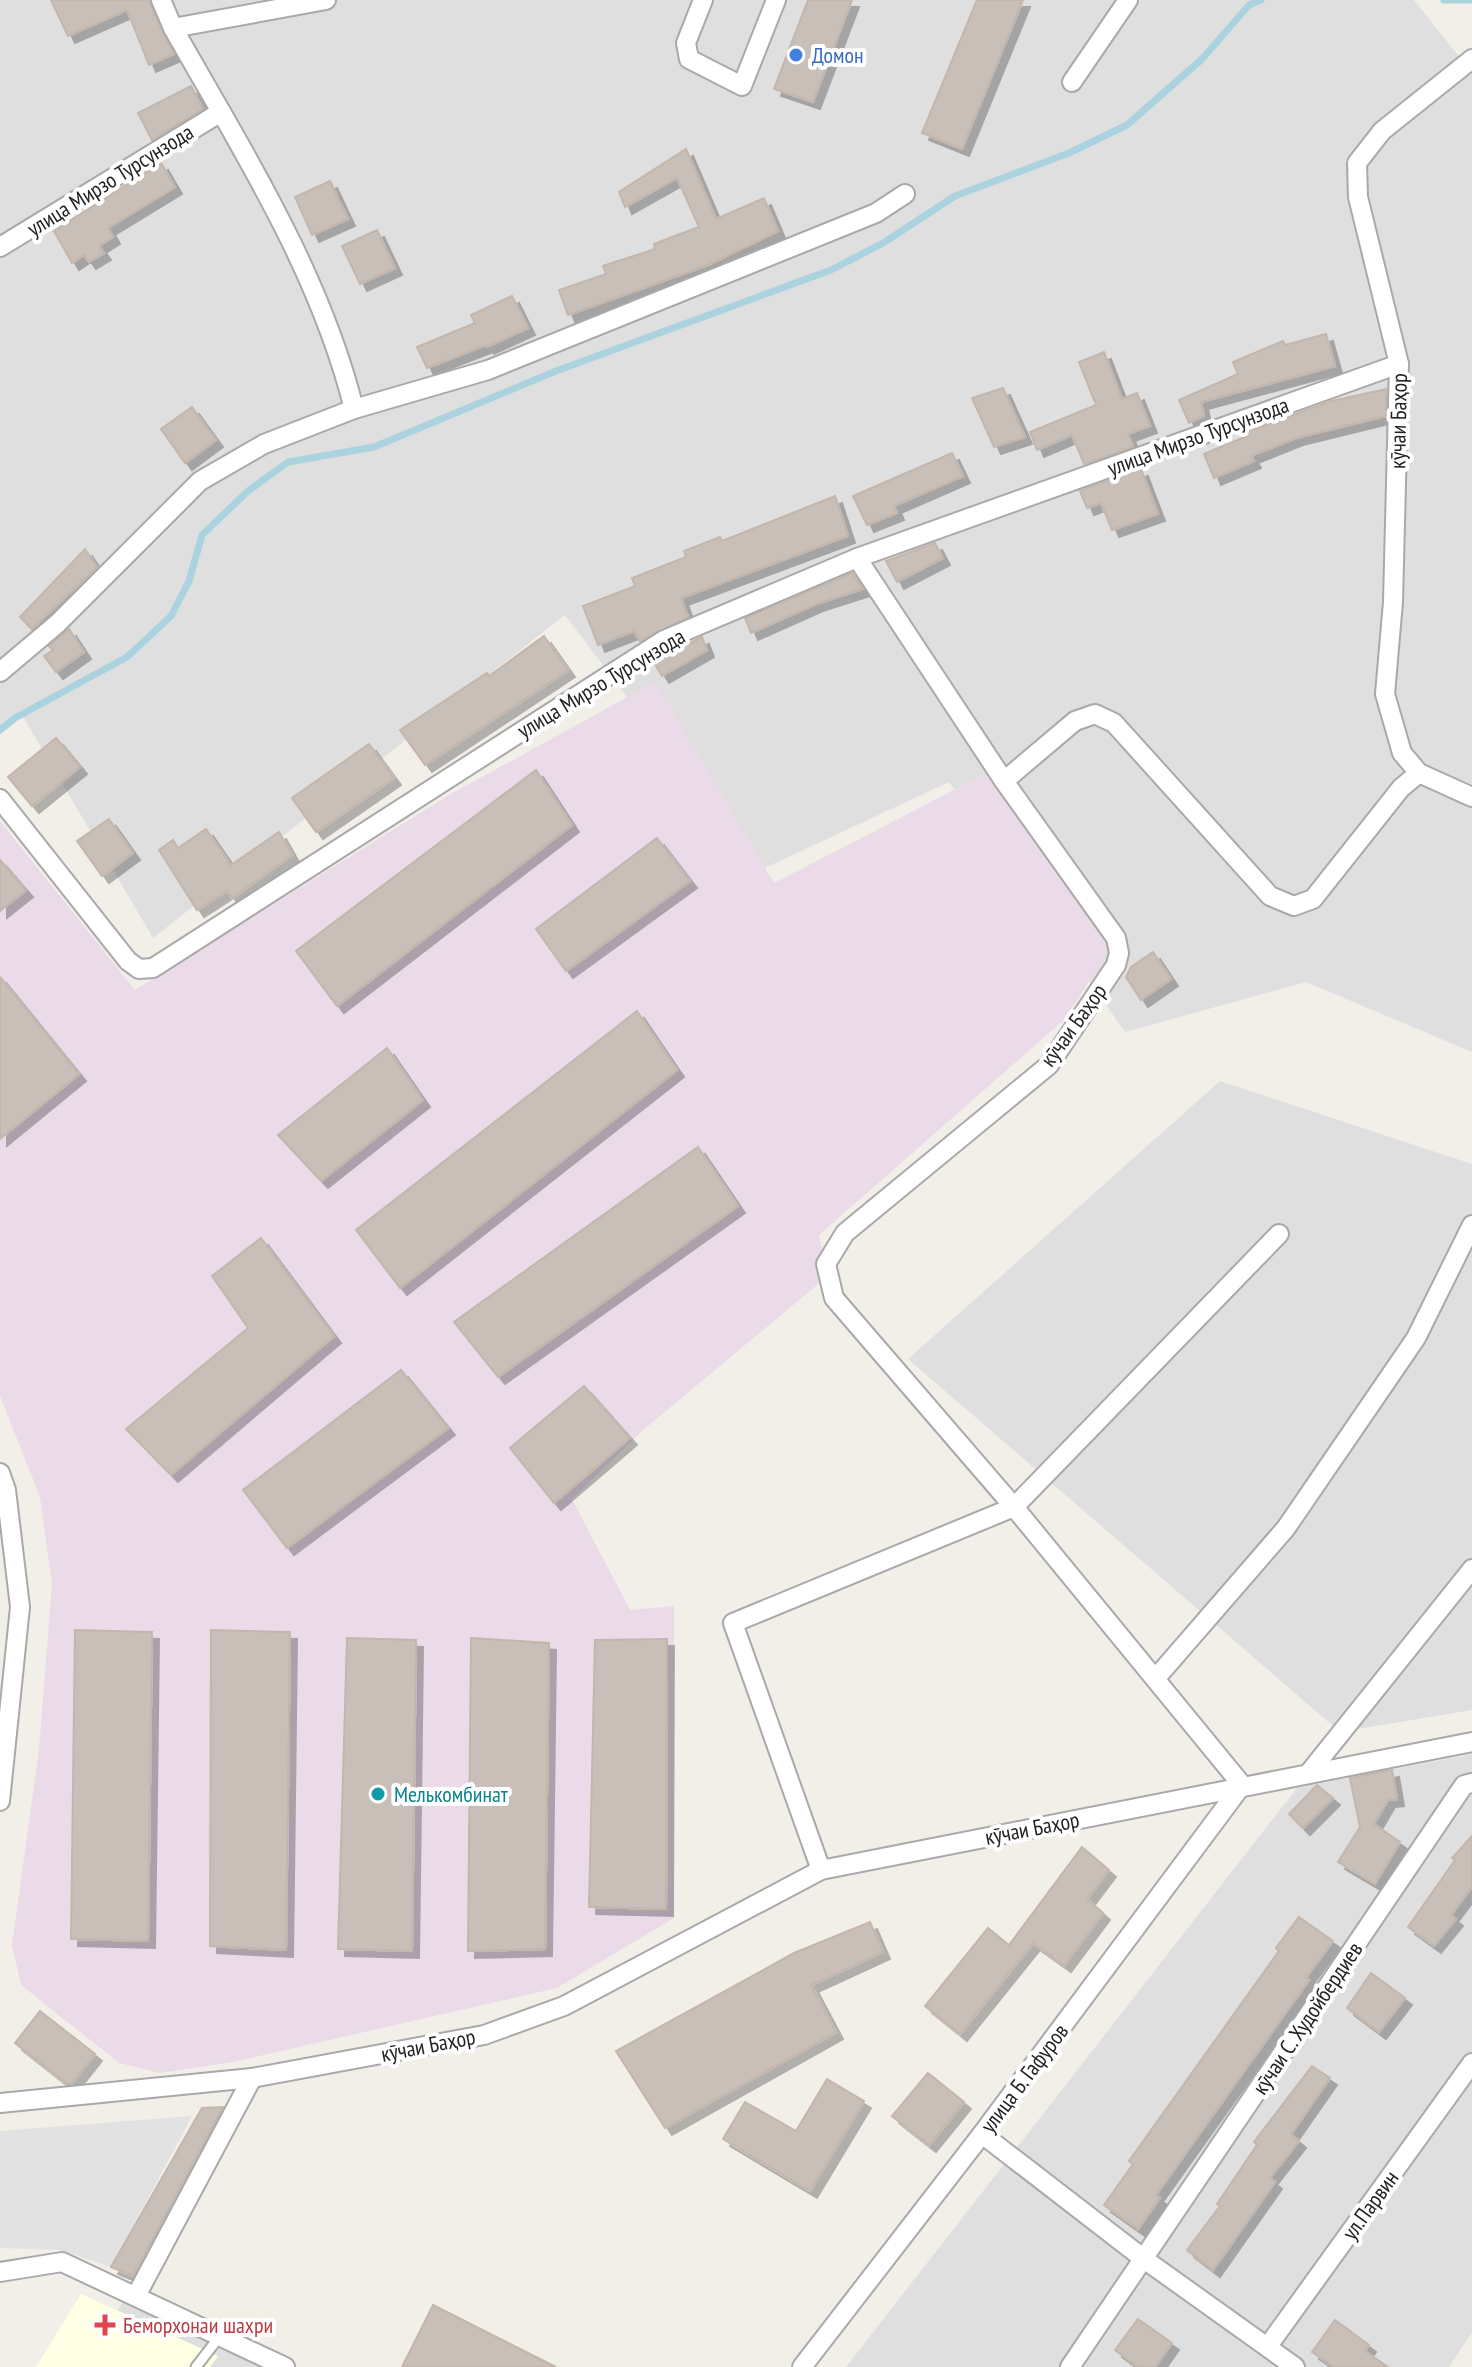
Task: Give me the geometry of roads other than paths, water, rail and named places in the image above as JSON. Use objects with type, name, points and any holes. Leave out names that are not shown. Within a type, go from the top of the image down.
[{"type":"street","points":[[161,0],[173,28],[303,265],[340,356],[354,409]]},
{"type":"street","points":[[173,28],[326,0]]},
{"type":"street","points":[[703,0],[686,43],[689,59],[742,86],[776,0]]},
{"type":"street","points":[[1072,82],[1128,0]]},
{"type":"street","name":"кӯчаи Баҳор","points":[[1419,773],[1402,753],[1385,694],[1393,602],[1399,364],[1358,197],[1357,163],[1382,131],[1472,59]]},
{"type":"street","name":"улица Мирзо Турсунзода","points":[[0,247],[221,112]]},
{"type":"street","points":[[0,672],[58,623],[200,481],[264,444],[354,409],[488,370],[876,213],[905,194]]},
{"type":"street","name":"улица Мирзо Турсунзода","points":[[0,799],[128,961],[139,969],[153,968],[664,640],[857,558],[1399,364]]},
{"type":"street","name":"кӯчаи Баҳор","points":[[857,558],[1004,781],[1116,938],[1119,953],[1116,965],[1049,1065],[845,1233],[826,1264],[834,1298],[1014,1507],[1242,1785]]},
{"type":"street","points":[[1004,781],[1075,721],[1095,714],[1114,723],[1270,896],[1294,906],[1313,899],[1401,788],[1419,773],[1472,797]]},
{"type":"street","points":[[1156,1678],[1286,1528],[1416,1338],[1472,1225]]},
{"type":"street","points":[[821,1870],[733,1623],[1014,1507],[1279,1234]]},
{"type":"street","points":[[0,1473],[6,1490],[20,1607],[0,1801]]},
{"type":"street","points":[[1308,1774],[1472,1569]]},
{"type":"street","name":"кӯчаи Баҳор","points":[[0,2103],[252,2078],[484,2035],[564,2006],[821,1870],[1472,1742]]},
{"type":"street","name":"кӯчаи С. Худойбердиев","points":[[1070,2367],[1464,1785],[1472,1783]]},
{"type":"street","name":"улица Б. Гафуров","points":[[802,2367],[982,2134],[1242,1785]]},
{"type":"street","name":"ул.Парвин","points":[[1268,2346],[1472,2063]]},
{"type":"street","points":[[136,2296],[252,2078]]},
{"type":"street","points":[[982,2134],[1144,2259],[1295,2367]]},
{"type":"street","points":[[0,2272],[62,2262],[285,2367]]},
{"type":"lane","points":[[196,2367],[220,2336]]},
{"type":"waterway","points":[[0,730],[15,718],[127,657],[171,616],[189,581],[202,535],[248,491],[288,462],[374,447],[556,371],[831,270],[883,243],[955,196],[1069,153],[1127,125],[1202,59],[1249,5],[1261,0]]},
{"type":"waterway","points":[[1444,0],[1472,0]]},
{"type":"place","name":"Домон","points":[[796,55]]},
{"type":"place","name":"Мелькомбинат","points":[[378,1794]]},
{"type":"place","name":"Беморхонаи шахри","points":[[105,2325]]}]
